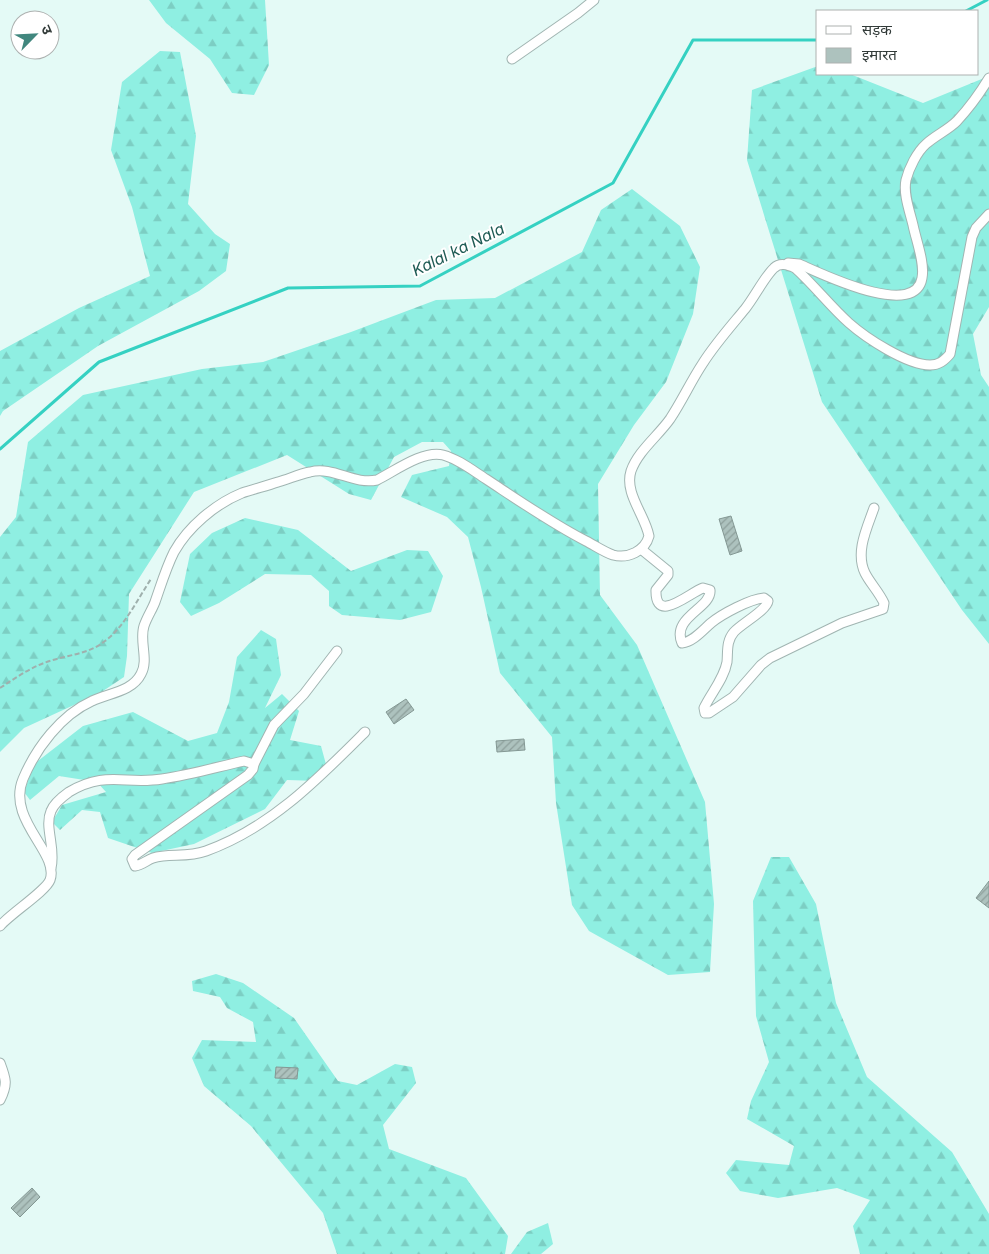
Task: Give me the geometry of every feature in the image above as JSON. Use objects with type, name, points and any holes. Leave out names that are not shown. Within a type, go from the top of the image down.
[{"type":"street","points":[[512,59],[594,0]]},
{"type":"street","points":[[51,868],[21,808],[19,791],[23,778],[46,738],[68,716],[91,701],[130,685],[141,674],[144,661],[142,632],[175,551],[194,526],[211,512],[241,494],[312,471],[331,471],[368,482],[377,480],[425,455],[442,454],[463,464],[574,535],[607,552],[619,556],[641,550],[647,543],[649,536],[632,490],[630,477],[632,469],[646,448],[672,417],[694,376],[710,352],[772,270],[781,264],[798,264],[875,293],[903,294],[917,289],[921,283],[923,267],[906,194],[906,180],[922,149],[957,121],[982,90],[989,78]]},
{"type":"street","points":[[781,264],[795,268],[849,323],[866,336],[908,359],[922,364],[938,363],[944,361],[950,354],[972,237],[976,228],[989,214]]},
{"type":"street","points":[[641,550],[668,571],[668,575],[656,590],[660,605],[664,607],[673,605],[701,589],[706,588],[710,590],[708,598],[683,623],[682,643],[691,640],[713,622],[748,603],[762,598],[768,601],[766,607],[740,626],[731,636],[724,673],[704,708],[707,713],[734,697],[761,664],[770,658],[842,623],[883,609],[884,603],[864,571],[861,559],[861,546],[874,508]]},
{"type":"street","points":[[337,651],[304,694],[274,725],[253,769],[248,775],[135,855],[132,863],[136,866],[155,858],[192,856],[247,833],[316,781],[365,732]]},
{"type":"street","points":[[0,926],[50,881],[53,854],[49,818],[51,810],[60,799],[77,788],[101,780],[157,780],[244,761],[254,764]]},
{"type":"street","points":[[0,1063],[5,1076],[6,1086],[0,1100]]},
{"type":"path","points":[[0,688],[42,664],[75,655],[104,643],[114,634],[153,577],[166,570]]},
{"type":"green space","points":[[149,0],[265,0],[269,65],[254,95],[232,93],[210,59],[166,23]]},
{"type":"green space","points":[[160,51],[180,52],[196,136],[188,204],[215,234],[230,244],[226,271],[199,291],[98,346],[3,411],[0,416],[0,351],[79,308],[150,276],[132,207],[111,150],[122,82]]},
{"type":"green space","points":[[816,67],[816,75],[853,75],[923,103],[989,76],[989,307],[973,334],[981,375],[989,387],[989,644],[962,610],[822,402],[747,160],[752,90]]},
{"type":"green space","points":[[632,189],[680,226],[700,267],[693,314],[666,382],[634,425],[598,484],[600,595],[637,645],[705,802],[714,904],[710,972],[668,975],[589,931],[572,905],[556,803],[552,737],[500,673],[468,537],[447,517],[401,497],[412,475],[449,466],[451,451],[443,442],[422,442],[394,457],[371,500],[349,494],[287,455],[194,492],[129,594],[127,656],[124,677],[100,693],[24,728],[0,752],[0,537],[16,517],[28,442],[83,395],[202,369],[263,362],[436,300],[495,298],[582,252],[601,210]]},
{"type":"green space","points":[[245,518],[298,530],[351,571],[407,550],[428,551],[443,576],[431,612],[400,620],[342,615],[329,606],[329,591],[311,575],[265,574],[219,603],[191,616],[180,602],[190,554],[212,533]]},
{"type":"green space","points":[[261,630],[276,639],[281,675],[265,708],[282,694],[299,711],[290,740],[321,746],[327,768],[319,781],[287,780],[265,809],[194,844],[152,853],[108,838],[100,812],[82,810],[60,830],[52,822],[62,805],[106,792],[97,782],[59,776],[30,800],[24,792],[34,764],[83,726],[133,712],[188,741],[217,733],[229,702],[237,657]]},
{"type":"green space","points":[[771,857],[789,857],[816,904],[836,1003],[867,1077],[952,1152],[989,1214],[989,1254],[860,1254],[853,1226],[870,1200],[837,1188],[778,1198],[740,1191],[726,1173],[736,1160],[789,1165],[794,1146],[747,1119],[751,1101],[769,1062],[756,1016],[753,901]]},
{"type":"green space","points":[[216,974],[243,983],[294,1018],[338,1081],[357,1085],[395,1064],[412,1067],[416,1083],[383,1125],[389,1149],[466,1178],[508,1236],[505,1254],[337,1254],[323,1213],[251,1126],[204,1086],[192,1058],[202,1040],[256,1042],[253,1022],[227,1008],[220,997],[193,991],[192,981]]},
{"type":"green space","points":[[548,1223],[553,1244],[541,1254],[511,1254],[527,1232]]},
{"type":"building","points":[[731,516],[742,551],[730,555],[719,519]]},
{"type":"building","points":[[406,699],[414,710],[394,724],[386,712]]},
{"type":"building","points":[[524,739],[525,750],[497,752],[496,741]]},
{"type":"building","points":[[989,881],[989,908],[976,898]]},
{"type":"building","points":[[276,1067],[298,1068],[297,1079],[275,1078]]},
{"type":"building","points":[[32,1188],[40,1197],[20,1217],[11,1208]]},
{"type":"waterway","name":"Kalal ka Nala","points":[[968,10],[987,0]]},
{"type":"waterway","name":"Kalal ka Nala","points":[[0,449],[99,362],[288,288],[420,286],[613,183],[693,40],[816,40]]}]
